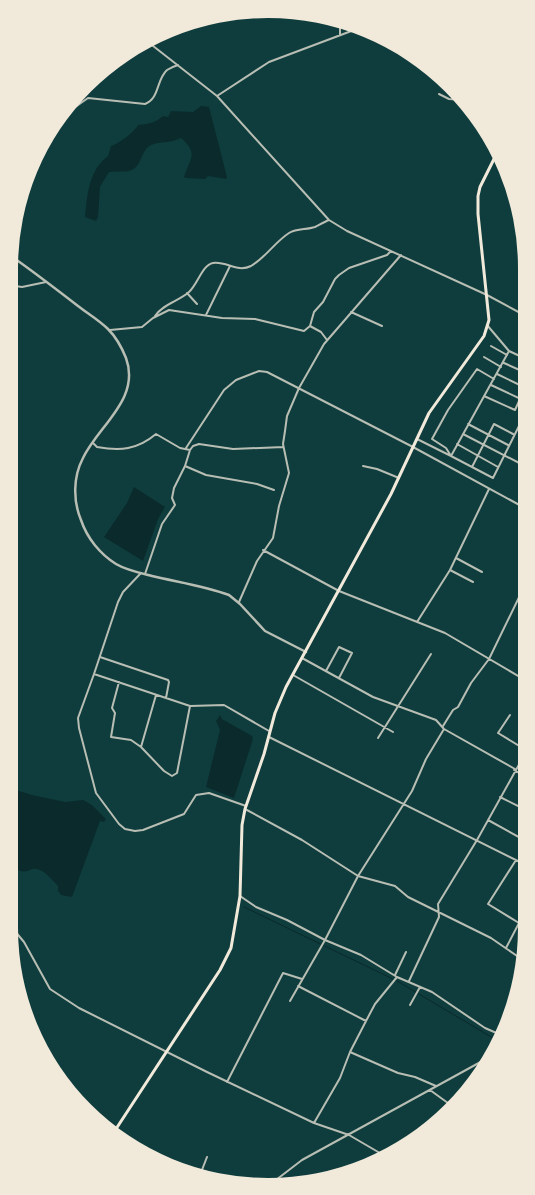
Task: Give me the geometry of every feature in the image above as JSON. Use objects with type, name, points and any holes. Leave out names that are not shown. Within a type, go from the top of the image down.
[{"type":"main road","points":[[117,1127],[220,970],[231,948],[240,896],[242,826],[246,808],[275,713],[292,675],[399,478],[429,413],[484,336],[489,320],[478,214],[478,196],[480,187],[494,161]]},
{"type":"street","points":[[340,28],[340,35]]},
{"type":"street","points":[[217,96],[268,62],[350,32]]},
{"type":"street","points":[[153,46],[217,96],[329,220],[347,231],[487,295],[518,312]]},
{"type":"street","points":[[78,105],[88,98],[145,104],[150,102],[167,70],[178,65]]},
{"type":"street","points":[[439,94],[451,99]]},
{"type":"street","points":[[109,330],[142,327],[159,311],[187,293],[195,285],[207,266],[211,264],[219,263],[244,268],[252,265],[287,234],[295,230],[314,227],[329,220]]},
{"type":"street","points":[[153,318],[169,310],[222,318],[256,320],[304,332],[310,326],[314,312],[323,302],[339,274],[349,268],[387,255],[391,251]]},
{"type":"street","points":[[238,602],[257,561],[273,538],[279,506],[288,482],[289,473],[284,446],[287,416],[299,388],[326,340],[401,255]]},
{"type":"street","points":[[18,261],[109,330],[122,349],[129,368],[123,400],[83,458],[75,489],[76,503],[82,525],[89,537],[104,554],[117,564],[141,573],[224,594],[238,602],[264,631],[306,652]]},
{"type":"street","points":[[206,315],[230,266]]},
{"type":"street","points":[[18,286],[47,282]]},
{"type":"street","points":[[187,293],[197,304]]},
{"type":"street","points":[[351,312],[382,326]]},
{"type":"street","points":[[310,326],[321,332],[326,340]]},
{"type":"street","points":[[487,326],[509,351],[518,355]]},
{"type":"street","points":[[491,346],[507,355]]},
{"type":"street","points":[[451,456],[509,351]]},
{"type":"street","points":[[484,357],[501,367]]},
{"type":"street","points":[[503,362],[518,369]]},
{"type":"street","points":[[451,456],[446,448],[432,439],[448,410],[477,369],[494,379]]},
{"type":"street","points":[[186,448],[224,390],[236,380],[260,371],[266,372],[413,447],[518,504]]},
{"type":"street","points":[[496,374],[518,384]]},
{"type":"street","points":[[491,385],[518,398]]},
{"type":"street","points":[[484,396],[515,410],[518,403]]},
{"type":"street","points":[[468,424],[508,445]]},
{"type":"street","points":[[472,467],[494,424],[513,434]]},
{"type":"street","points":[[417,439],[493,478],[518,426]]},
{"type":"street","points":[[93,442],[97,447],[120,449],[146,443],[156,434],[180,448],[190,450]]},
{"type":"street","points":[[463,434],[518,462]]},
{"type":"street","points":[[145,574],[162,524],[174,505],[172,498],[174,488],[185,466],[190,450],[199,444],[233,449],[284,446]]},
{"type":"street","points":[[457,444],[498,467]]},
{"type":"street","points":[[185,466],[206,476],[257,484],[274,490]]},
{"type":"street","points":[[363,466],[377,469],[399,478]]},
{"type":"street","points":[[417,622],[450,570],[489,488]]},
{"type":"street","points":[[264,550],[339,591],[445,633],[518,675]]},
{"type":"street","points":[[456,558],[482,572]]},
{"type":"street","points":[[450,570],[473,582]]},
{"type":"street","points":[[141,573],[120,597],[78,718],[78,728],[96,793],[119,824],[125,829],[135,832],[142,830],[184,814],[196,795],[209,793],[246,808],[302,840],[358,876],[395,886],[408,897],[491,938],[516,955]]},
{"type":"street","points":[[290,1001],[325,940],[358,876],[403,804],[453,710],[458,707],[471,683],[489,658],[518,599]]},
{"type":"street","points":[[326,671],[339,647],[352,654],[339,678]]},
{"type":"street","points":[[378,738],[431,654]]},
{"type":"street","points":[[100,657],[168,680],[166,698]]},
{"type":"street","points":[[302,658],[373,698],[436,720],[443,728],[518,772]]},
{"type":"street","points":[[94,674],[190,706],[224,705],[270,731]]},
{"type":"street","points":[[292,675],[393,732]]},
{"type":"street","points":[[119,682],[112,708],[115,713],[111,737],[131,740],[141,747],[164,772],[174,776],[177,773],[190,706]]},
{"type":"street","points":[[141,747],[156,695]]},
{"type":"street","points":[[510,715],[498,733],[518,746]]},
{"type":"street","points":[[269,737],[516,860],[488,904],[518,922]]},
{"type":"street","points":[[409,981],[439,917],[438,904],[477,840],[518,765]]},
{"type":"street","points":[[500,797],[518,806]]},
{"type":"street","points":[[488,820],[518,837]]},
{"type":"street","points":[[240,896],[256,907],[361,955],[396,976],[453,1005],[494,1033]]},
{"type":"street","points":[[506,948],[518,925]]},
{"type":"street","points":[[18,935],[24,942],[50,989],[93,1017],[314,1123],[349,1135],[378,1152]]},
{"type":"street","points":[[314,1123],[340,1078],[350,1052],[375,1004],[396,976],[406,952]]},
{"type":"street","points":[[227,1082],[283,973],[302,979]]},
{"type":"street","points":[[298,986],[366,1021]]},
{"type":"street","points":[[410,1005],[420,987]]},
{"type":"street","points":[[350,1052],[398,1073],[415,1077],[436,1086]]},
{"type":"street","points":[[279,1177],[302,1160],[476,1064]]},
{"type":"street","points":[[430,1090],[446,1102]]},
{"type":"street","points":[[202,1169],[206,1157]]},
{"type":"water","points":[[201,106],[209,107],[226,179],[208,176],[205,179],[184,177],[192,156],[187,143],[181,138],[151,145],[146,149],[132,170],[109,172],[100,187],[98,217],[96,221],[85,217],[90,183],[97,168],[108,156],[111,146],[134,131],[138,125],[152,123],[163,116],[168,117],[171,111],[193,112]]},
{"type":"water","points":[[134,487],[165,507],[158,519],[143,561],[104,537],[127,503]]},
{"type":"water","points":[[220,715],[222,719],[252,736],[253,739],[234,798],[206,787],[220,730],[216,721]]},
{"type":"water","points":[[18,791],[65,802],[83,800],[92,805],[106,819],[104,822],[100,821],[72,897],[61,895],[58,891],[58,886],[42,871],[34,869],[18,870]]},
{"type":"waterway","points":[[244,907],[397,981],[492,1038]]}]
